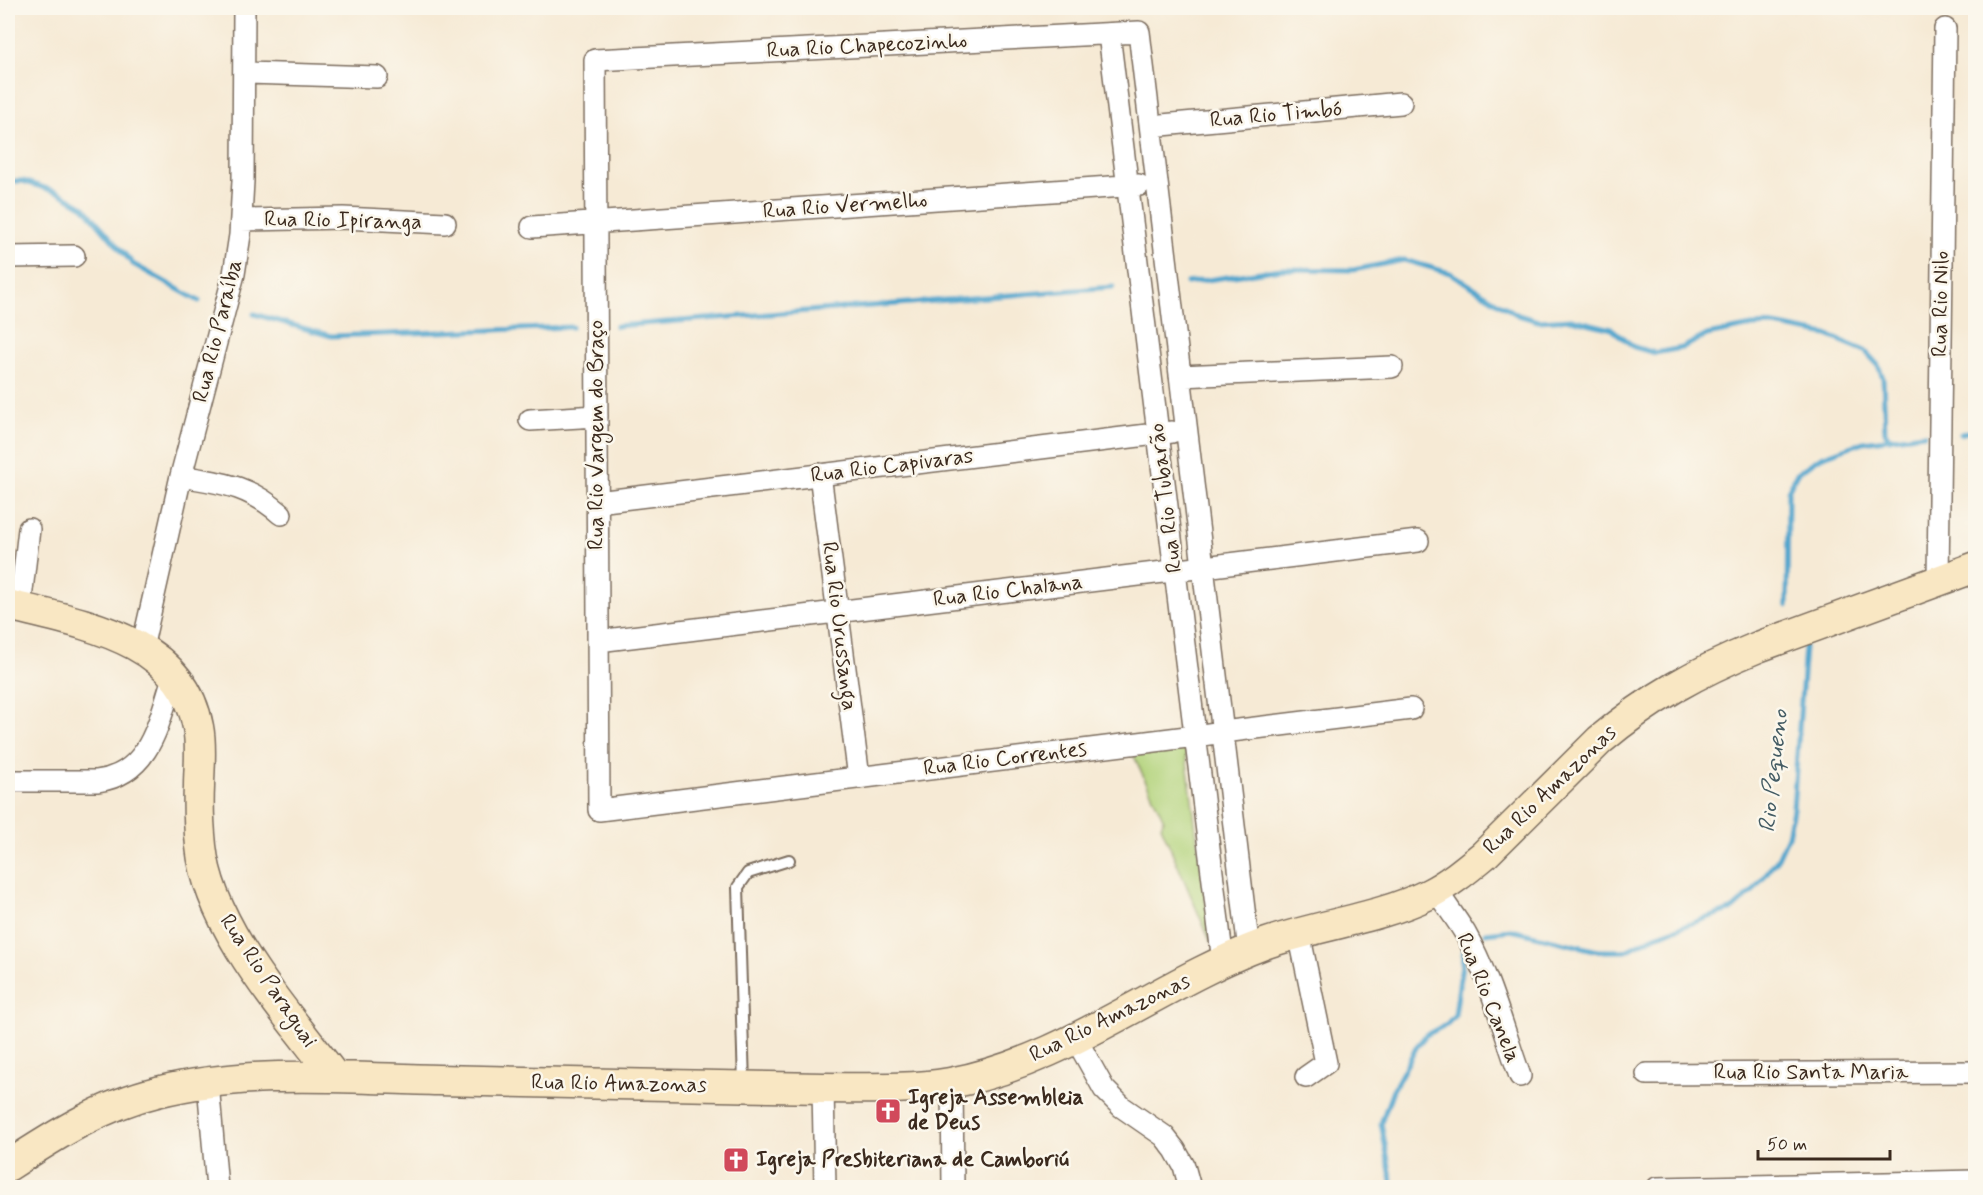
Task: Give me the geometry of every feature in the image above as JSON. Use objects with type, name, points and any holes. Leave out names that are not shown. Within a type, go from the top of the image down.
[{"type":"street","name":"Rua Rio Paraíba","points":[[142,648],[181,476],[234,274],[241,220],[244,8]]},
{"type":"street","name":"Rua Rio Nilo","points":[[1938,579],[1945,29]]},
{"type":"street","name":"Rua Rio Chapecozinho","points":[[595,60],[1140,32]]},
{"type":"street","name":"Rua Rio Tubarão","points":[[1140,32],[1223,732],[1236,956]]},
{"type":"street","name":"Rua Rio Tubarão","points":[[1109,34],[1195,735],[1236,956]]},
{"type":"street","name":"Rua Rio Vargem do Braço","points":[[595,60],[599,810]]},
{"type":"street","points":[[244,73],[377,77]]},
{"type":"street","name":"Rua Rio Timbó","points":[[1150,126],[1401,103]]},
{"type":"street","name":"Rua Rio Vermelho","points":[[532,227],[1157,184]]},
{"type":"street","name":"Rua Rio Ipiranga","points":[[241,220],[350,218],[445,223]]},
{"type":"street","points":[[8,257],[74,256]]},
{"type":"street","points":[[1180,376],[1392,367]]},
{"type":"street","points":[[530,420],[597,416]]},
{"type":"street","name":"Rua Rio Capivaras","points":[[597,502],[1187,430]]},
{"type":"street","name":"Rua Rio Urussanga","points":[[820,474],[859,778]]},
{"type":"street","points":[[181,476],[244,489],[269,503],[281,514]]},
{"type":"street","points":[[14,606],[28,529]]},
{"type":"street","name":"Rua Rio Chalana","points":[[598,641],[1418,541]]},
{"type":"street","name":"Rua Rio Amazonas","points":[[8,1166],[53,1137],[104,1111],[156,1092],[244,1079],[335,1077],[824,1088],[918,1086],[952,1082],[1013,1064],[1076,1039],[1236,956],[1299,933],[1394,908],[1436,890],[1464,871],[1505,836],[1599,740],[1668,689],[1758,646],[1976,567]]},
{"type":"street","name":"Rua Rio Paraguai","points":[[14,606],[104,630],[142,648],[174,675],[190,700],[198,726],[202,863],[213,897],[264,983],[335,1077]]},
{"type":"street","points":[[8,781],[97,781],[108,780],[123,774],[143,754],[152,739],[174,675]]},
{"type":"street","name":"Rua Rio Correntes","points":[[599,810],[1410,709]]},
{"type":"street","name":"Rua Rio Canela","points":[[1436,890],[1465,933],[1474,952],[1520,1076]]},
{"type":"street","points":[[1299,933],[1326,1063],[1306,1077]]},
{"type":"street","points":[[1076,1039],[1104,1089],[1122,1107],[1164,1136],[1175,1150],[1184,1166],[1190,1188]]},
{"type":"street","name":"Rua Rio Santa Maria","points":[[1647,1074],[1976,1072]]},
{"type":"street","points":[[952,1082],[953,1188]]},
{"type":"street","points":[[208,1083],[217,1188]]},
{"type":"street","points":[[824,1088],[825,1188]]},
{"type":"street","points":[[1657,1188],[1963,1184]]},
{"type":"lane","points":[[744,1087],[738,887],[748,873],[789,860]]},
{"type":"green space","points":[[1185,747],[1211,943],[1161,826],[1164,820],[1133,754]]},
{"type":"waterway","points":[[8,181],[23,181],[60,193],[84,207],[133,264],[199,301]]},
{"type":"waterway","points":[[1187,283],[1281,269],[1353,270],[1404,260],[1450,273],[1518,315],[1538,321],[1571,319],[1612,329],[1634,347],[1655,353],[1682,348],[1707,335],[1752,326],[1774,325],[1827,335],[1865,351],[1878,365],[1883,378],[1885,432],[1890,439]]},
{"type":"waterway","points":[[616,326],[1113,287]]},
{"type":"waterway","points":[[254,314],[331,336],[572,327]]},
{"type":"waterway","name":"Rio Pequeno","points":[[1961,434],[1976,429]]},
{"type":"waterway","name":"Rio Pequeno","points":[[1787,606],[1788,491],[1797,473],[1821,457],[1863,442],[1924,434]]},
{"type":"waterway","name":"Rio Pequeno","points":[[1485,933],[1511,930],[1598,951],[1626,951],[1655,936],[1733,909],[1753,891],[1778,858],[1788,836],[1793,809],[1805,647]]},
{"type":"waterway","name":"Rio Pequeno","points":[[1393,1188],[1381,1123],[1393,1090],[1417,1046],[1426,1035],[1447,1024],[1455,1015],[1464,949]]},
{"type":"place","name":"Igreja Assembleia de Deus","points":[[888,1111]]},
{"type":"place","name":"Igreja Presbiteriana de Camboriú","points":[[736,1160]]}]
